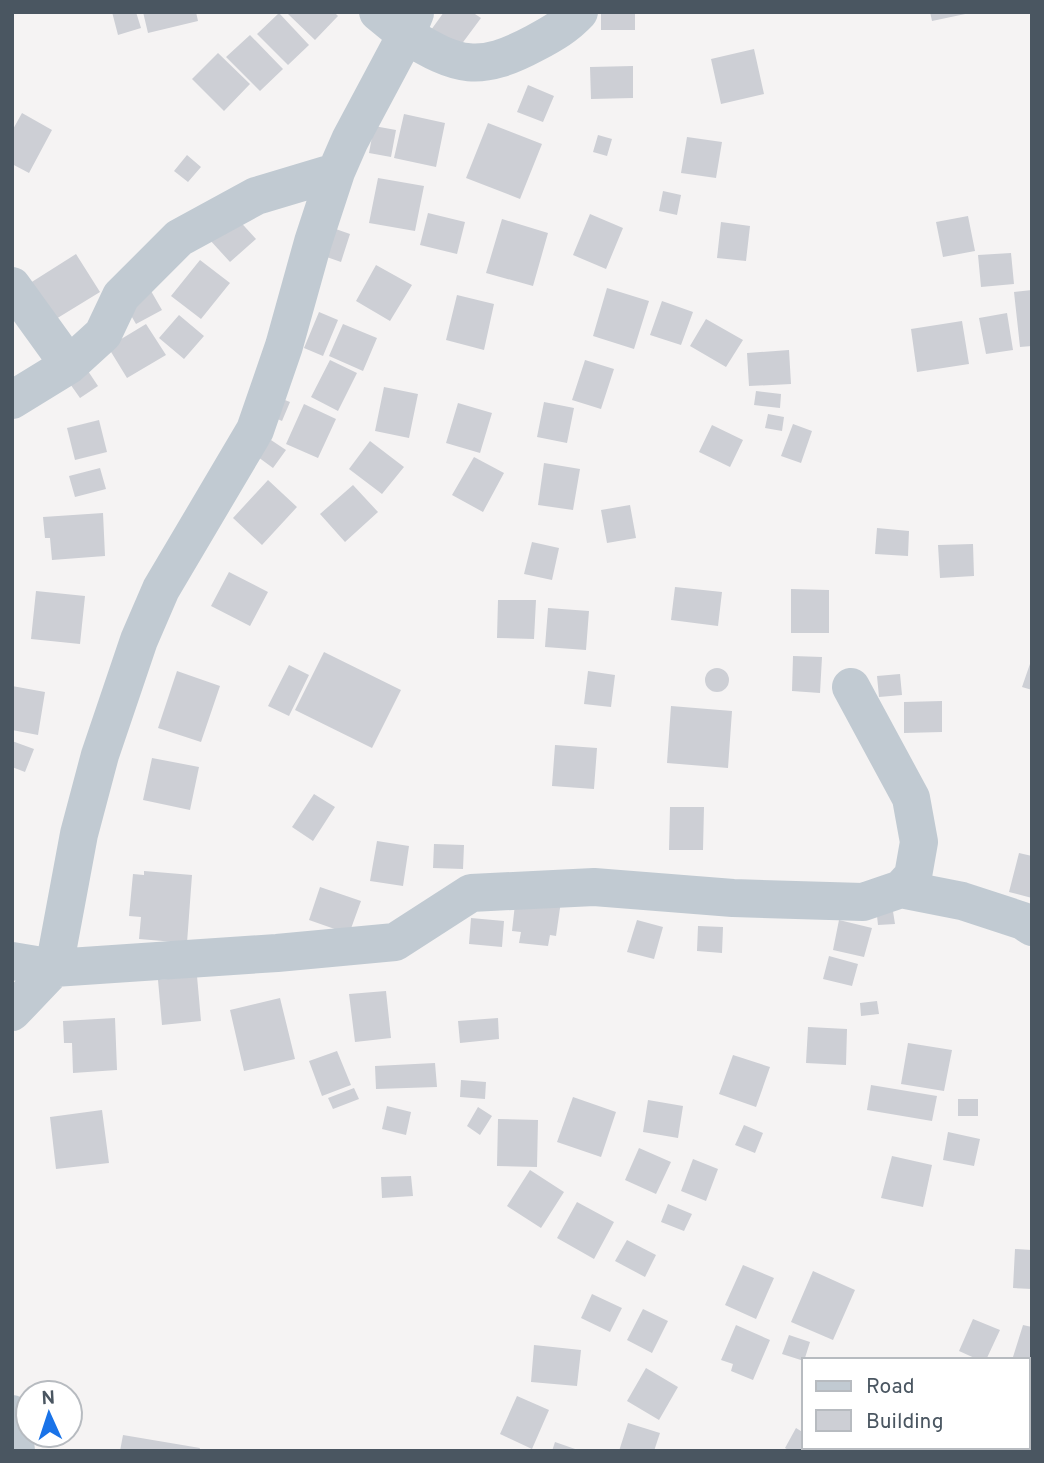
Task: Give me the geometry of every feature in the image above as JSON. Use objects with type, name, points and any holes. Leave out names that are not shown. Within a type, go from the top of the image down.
[{"type":"street","points":[[12,1012],[54,968],[79,834],[100,755],[139,640],[162,589],[255,430],[284,346],[336,172],[400,20],[440,56],[465,63],[508,57],[567,25],[579,12]]},
{"type":"street","points":[[12,400],[69,365],[103,334],[121,296],[179,238],[256,196],[336,172]]},
{"type":"street","points":[[12,286],[69,365]]},
{"type":"street","points":[[12,961],[54,968],[395,942],[471,893],[594,887],[733,898],[863,902],[901,889],[914,876],[919,842],[911,798],[851,687]]},
{"type":"street","points":[[901,889],[962,901],[1023,921],[1032,928]]},
{"type":"street","points":[[12,1414],[16,1451]]},
{"type":"building","points":[[112,12],[136,12],[141,28],[118,35]]},
{"type":"building","points":[[143,12],[196,12],[198,21],[148,33]]},
{"type":"building","points":[[334,12],[338,16],[315,40],[288,14]]},
{"type":"building","points":[[444,12],[472,12],[481,18],[458,49],[431,30]]},
{"type":"building","points":[[601,12],[635,12],[635,30],[601,30]]},
{"type":"building","points":[[930,12],[970,12],[970,13],[932,21]]},
{"type":"building","points":[[279,13],[309,45],[288,65],[257,34]]},
{"type":"building","points":[[250,35],[283,69],[260,91],[226,57]]},
{"type":"building","points":[[754,49],[764,94],[721,104],[711,59]]},
{"type":"building","points":[[218,53],[250,84],[224,111],[192,79]]},
{"type":"building","points":[[633,66],[633,98],[591,99],[590,67]]},
{"type":"building","points":[[528,85],[554,96],[543,122],[517,112]]},
{"type":"building","points":[[22,113],[52,130],[29,173],[12,164],[12,131]]},
{"type":"building","points":[[404,114],[445,123],[436,167],[394,158]]},
{"type":"building","points":[[488,123],[542,144],[520,199],[466,178]]},
{"type":"building","points":[[374,126],[396,130],[391,157],[369,153]]},
{"type":"building","points":[[598,135],[612,139],[607,156],[593,152]]},
{"type":"building","points":[[687,137],[722,142],[716,178],[681,173]]},
{"type":"building","points":[[187,155],[201,167],[188,182],[174,171]]},
{"type":"building","points":[[378,178],[424,186],[415,231],[369,223]]},
{"type":"building","points":[[663,191],[681,195],[677,215],[659,211]]},
{"type":"building","points":[[428,213],[465,222],[457,254],[420,245]]},
{"type":"building","points":[[590,214],[623,228],[606,269],[573,255]]},
{"type":"building","points":[[235,216],[256,239],[230,262],[209,239]]},
{"type":"building","points":[[968,216],[975,251],[943,257],[936,222]]},
{"type":"building","points":[[502,219],[548,233],[533,286],[486,273]]},
{"type":"building","points":[[721,222],[750,226],[746,261],[717,258]]},
{"type":"building","points":[[330,227],[350,234],[341,262],[321,255]]},
{"type":"building","points":[[1011,253],[1014,284],[981,287],[978,255]]},
{"type":"building","points":[[76,254],[100,292],[51,322],[27,285]]},
{"type":"building","points":[[200,260],[230,283],[201,319],[171,296]]},
{"type":"building","points":[[376,265],[412,285],[390,321],[356,301]]},
{"type":"building","points":[[607,288],[649,301],[634,349],[593,336]]},
{"type":"building","points":[[1032,290],[1032,346],[1020,347],[1014,292]]},
{"type":"building","points":[[151,291],[162,310],[136,324],[125,305]]},
{"type":"building","points":[[457,295],[494,304],[484,350],[446,340]]},
{"type":"building","points":[[662,301],[693,312],[681,345],[650,335]]},
{"type":"building","points":[[319,312],[338,320],[323,356],[304,348]]},
{"type":"building","points":[[1007,313],[1013,350],[986,354],[979,318]]},
{"type":"building","points":[[179,315],[204,336],[184,359],[159,338]]},
{"type":"building","points":[[706,319],[743,340],[726,367],[690,346]]},
{"type":"building","points":[[962,321],[969,364],[917,372],[911,329]]},
{"type":"building","points":[[146,324],[166,355],[127,378],[108,347]]},
{"type":"building","points":[[343,324],[377,338],[363,371],[329,356]]},
{"type":"building","points":[[789,350],[791,384],[749,386],[747,353]]},
{"type":"building","points":[[330,360],[357,373],[338,411],[311,397]]},
{"type":"building","points":[[585,360],[614,369],[601,409],[572,400]]},
{"type":"building","points":[[86,368],[98,386],[80,398],[68,381]]},
{"type":"building","points":[[384,387],[418,394],[409,438],[375,431]]},
{"type":"building","points":[[756,391],[781,394],[780,408],[754,405]]},
{"type":"building","points":[[272,395],[290,402],[282,421],[264,413]]},
{"type":"building","points":[[544,402],[574,408],[567,443],[537,437]]},
{"type":"building","points":[[458,403],[492,413],[480,453],[446,443]]},
{"type":"building","points":[[304,404],[336,419],[318,458],[286,444]]},
{"type":"building","points":[[768,414],[784,417],[782,431],[765,428]]},
{"type":"building","points":[[99,420],[107,452],[75,460],[67,428]]},
{"type":"building","points":[[793,424],[812,431],[801,463],[781,456]]},
{"type":"building","points":[[712,425],[743,440],[730,467],[699,452]]},
{"type":"building","points":[[271,440],[286,450],[273,468],[258,457]]},
{"type":"building","points":[[370,441],[404,467],[382,494],[349,469]]},
{"type":"building","points":[[474,457],[504,473],[483,512],[452,495]]},
{"type":"building","points":[[544,463],[580,469],[573,510],[538,505]]},
{"type":"building","points":[[100,468],[106,489],[75,497],[69,476]]},
{"type":"building","points":[[268,480],[297,507],[262,545],[233,518]]},
{"type":"building","points":[[353,485],[378,512],[345,542],[320,514]]},
{"type":"building","points":[[630,505],[636,538],[607,543],[601,510]]},
{"type":"building","points":[[103,513],[105,556],[52,560],[50,538],[45,538],[43,517]]},
{"type":"building","points":[[877,528],[909,531],[908,556],[875,554]]},
{"type":"building","points":[[532,542],[559,548],[552,580],[524,574]]},
{"type":"building","points":[[973,544],[974,576],[940,578],[938,545]]},
{"type":"building","points":[[229,572],[268,592],[250,626],[211,606]]},
{"type":"building","points":[[675,587],[722,592],[718,626],[671,620]]},
{"type":"building","points":[[791,589],[829,590],[829,633],[791,633]]},
{"type":"building","points":[[36,591],[85,596],[80,644],[31,639]]},
{"type":"building","points":[[498,600],[536,600],[534,639],[497,638]]},
{"type":"building","points":[[548,608],[589,611],[586,650],[545,647]]},
{"type":"building","points":[[324,652],[401,690],[372,748],[295,710]]},
{"type":"building","points":[[793,656],[822,657],[820,693],[792,691]]},
{"type":"building","points":[[1032,661],[1032,690],[1022,687]]},
{"type":"building","points":[[289,665],[309,675],[289,716],[268,706]]},
{"type":"building","points":[[717,668],[725,672],[729,680],[725,688],[717,692],[709,688],[705,680],[709,672]]},
{"type":"building","points":[[177,671],[220,686],[201,742],[158,728]]},
{"type":"building","points":[[588,671],[615,675],[611,707],[584,704]]},
{"type":"building","points":[[900,674],[902,695],[879,697],[877,676]]},
{"type":"building","points":[[12,686],[45,692],[38,735],[12,730]]},
{"type":"building","points":[[942,701],[942,732],[904,733],[904,702]]},
{"type":"building","points":[[671,706],[732,711],[728,768],[667,763]]},
{"type":"building","points":[[12,741],[34,749],[25,772],[12,767]]},
{"type":"building","points":[[555,745],[597,748],[594,789],[552,786]]},
{"type":"building","points":[[152,758],[199,767],[190,810],[143,800]]},
{"type":"building","points":[[314,794],[335,807],[313,841],[292,827]]},
{"type":"building","points":[[670,807],[704,807],[703,850],[669,850]]},
{"type":"building","points":[[377,841],[409,846],[403,886],[370,881]]},
{"type":"building","points":[[434,844],[464,845],[463,869],[433,868]]},
{"type":"building","points":[[1019,853],[1032,856],[1032,898],[1009,892]]},
{"type":"building","points":[[144,871],[192,875],[187,943],[139,939],[141,917],[129,916],[133,874],[144,875]]},
{"type":"building","points":[[320,887],[361,901],[349,934],[309,920]]},
{"type":"building","points":[[516,895],[561,901],[556,936],[550,935],[548,946],[519,943],[521,932],[512,931]]},
{"type":"building","points":[[892,905],[895,924],[878,925],[876,907]]},
{"type":"building","points":[[471,918],[504,921],[502,947],[469,944]]},
{"type":"building","points":[[637,920],[663,927],[654,959],[627,952]]},
{"type":"building","points":[[839,920],[872,928],[864,957],[833,950]]},
{"type":"building","points":[[698,926],[723,927],[722,953],[697,951]]},
{"type":"building","points":[[829,956],[858,964],[852,986],[823,979]]},
{"type":"building","points":[[197,976],[201,1021],[162,1025],[158,980]]},
{"type":"building","points":[[386,991],[391,1038],[355,1042],[349,994]]},
{"type":"building","points":[[280,998],[295,1059],[244,1071],[230,1010]]},
{"type":"building","points":[[877,1001],[879,1014],[861,1016],[860,1003]]},
{"type":"building","points":[[115,1018],[117,1070],[73,1073],[72,1043],[64,1043],[63,1021]]},
{"type":"building","points":[[498,1018],[499,1039],[460,1043],[458,1021]]},
{"type":"building","points":[[808,1027],[847,1029],[846,1065],[806,1063]]},
{"type":"building","points":[[908,1043],[952,1050],[944,1091],[901,1084]]},
{"type":"building","points":[[337,1051],[351,1085],[322,1096],[309,1061]]},
{"type":"building","points":[[733,1055],[770,1067],[756,1107],[719,1094]]},
{"type":"building","points":[[435,1063],[437,1087],[376,1089],[375,1066]]},
{"type":"building","points":[[461,1080],[486,1082],[485,1099],[460,1097]]},
{"type":"building","points":[[871,1085],[937,1096],[932,1121],[867,1110]]},
{"type":"building","points":[[354,1088],[359,1099],[333,1109],[328,1098]]},
{"type":"building","points":[[573,1097],[616,1112],[601,1157],[557,1142]]},
{"type":"building","points":[[958,1099],[978,1099],[978,1116],[958,1116]]},
{"type":"building","points":[[648,1100],[683,1106],[678,1138],[643,1132]]},
{"type":"building","points":[[387,1106],[411,1112],[406,1135],[382,1129]]},
{"type":"building","points":[[478,1107],[492,1116],[480,1135],[467,1126]]},
{"type":"building","points":[[102,1110],[109,1163],[56,1169],[50,1117]]},
{"type":"building","points":[[498,1119],[538,1120],[537,1167],[497,1166]]},
{"type":"building","points":[[744,1125],[763,1133],[755,1153],[735,1145]]},
{"type":"building","points":[[948,1132],[980,1139],[974,1166],[943,1160]]},
{"type":"building","points":[[639,1148],[671,1162],[656,1194],[625,1180]]},
{"type":"building","points":[[892,1156],[932,1165],[923,1207],[881,1198]]},
{"type":"building","points":[[693,1159],[718,1169],[706,1201],[681,1191]]},
{"type":"building","points":[[530,1170],[564,1192],[541,1228],[507,1206]]},
{"type":"building","points":[[411,1176],[413,1196],[382,1198],[381,1177]]},
{"type":"building","points":[[577,1202],[614,1222],[594,1259],[557,1238]]},
{"type":"building","points":[[668,1204],[692,1214],[684,1231],[661,1222]]},
{"type":"building","points":[[627,1240],[656,1255],[645,1277],[615,1261]]},
{"type":"building","points":[[1015,1249],[1032,1250],[1032,1289],[1013,1288]]},
{"type":"building","points":[[743,1265],[774,1278],[756,1319],[725,1305]]},
{"type":"building","points":[[813,1271],[855,1290],[833,1340],[791,1322]]},
{"type":"building","points":[[592,1294],[622,1308],[610,1332],[581,1318]]},
{"type":"building","points":[[643,1309],[668,1321],[652,1353],[627,1340]]},
{"type":"building","points":[[973,1319],[1000,1330],[987,1358],[975,1358],[959,1351]]},
{"type":"building","points":[[736,1325],[770,1340],[753,1380],[731,1371],[733,1364],[721,1360]]},
{"type":"building","points":[[1023,1325],[1032,1327],[1032,1363],[1030,1358],[1013,1357]]},
{"type":"building","points":[[789,1335],[810,1342],[802,1360],[782,1354]]},
{"type":"building","points":[[534,1345],[581,1350],[577,1386],[531,1382]]},
{"type":"building","points":[[646,1368],[678,1387],[659,1420],[627,1401]]},
{"type":"building","points":[[1030,1394],[1032,1394],[1030,1425]]},
{"type":"building","points":[[517,1396],[549,1410],[532,1449],[500,1434]]},
{"type":"building","points":[[628,1423],[660,1433],[654,1451],[619,1451]]},
{"type":"building","points":[[796,1428],[802,1432],[802,1449],[810,1449],[790,1451],[785,1448]]},
{"type":"building","points":[[123,1435],[200,1448],[199,1451],[120,1451]]},
{"type":"building","points":[[555,1442],[578,1450],[578,1451],[552,1451]]},
{"type":"building","points":[[907,1449],[941,1449],[940,1451]]}]
